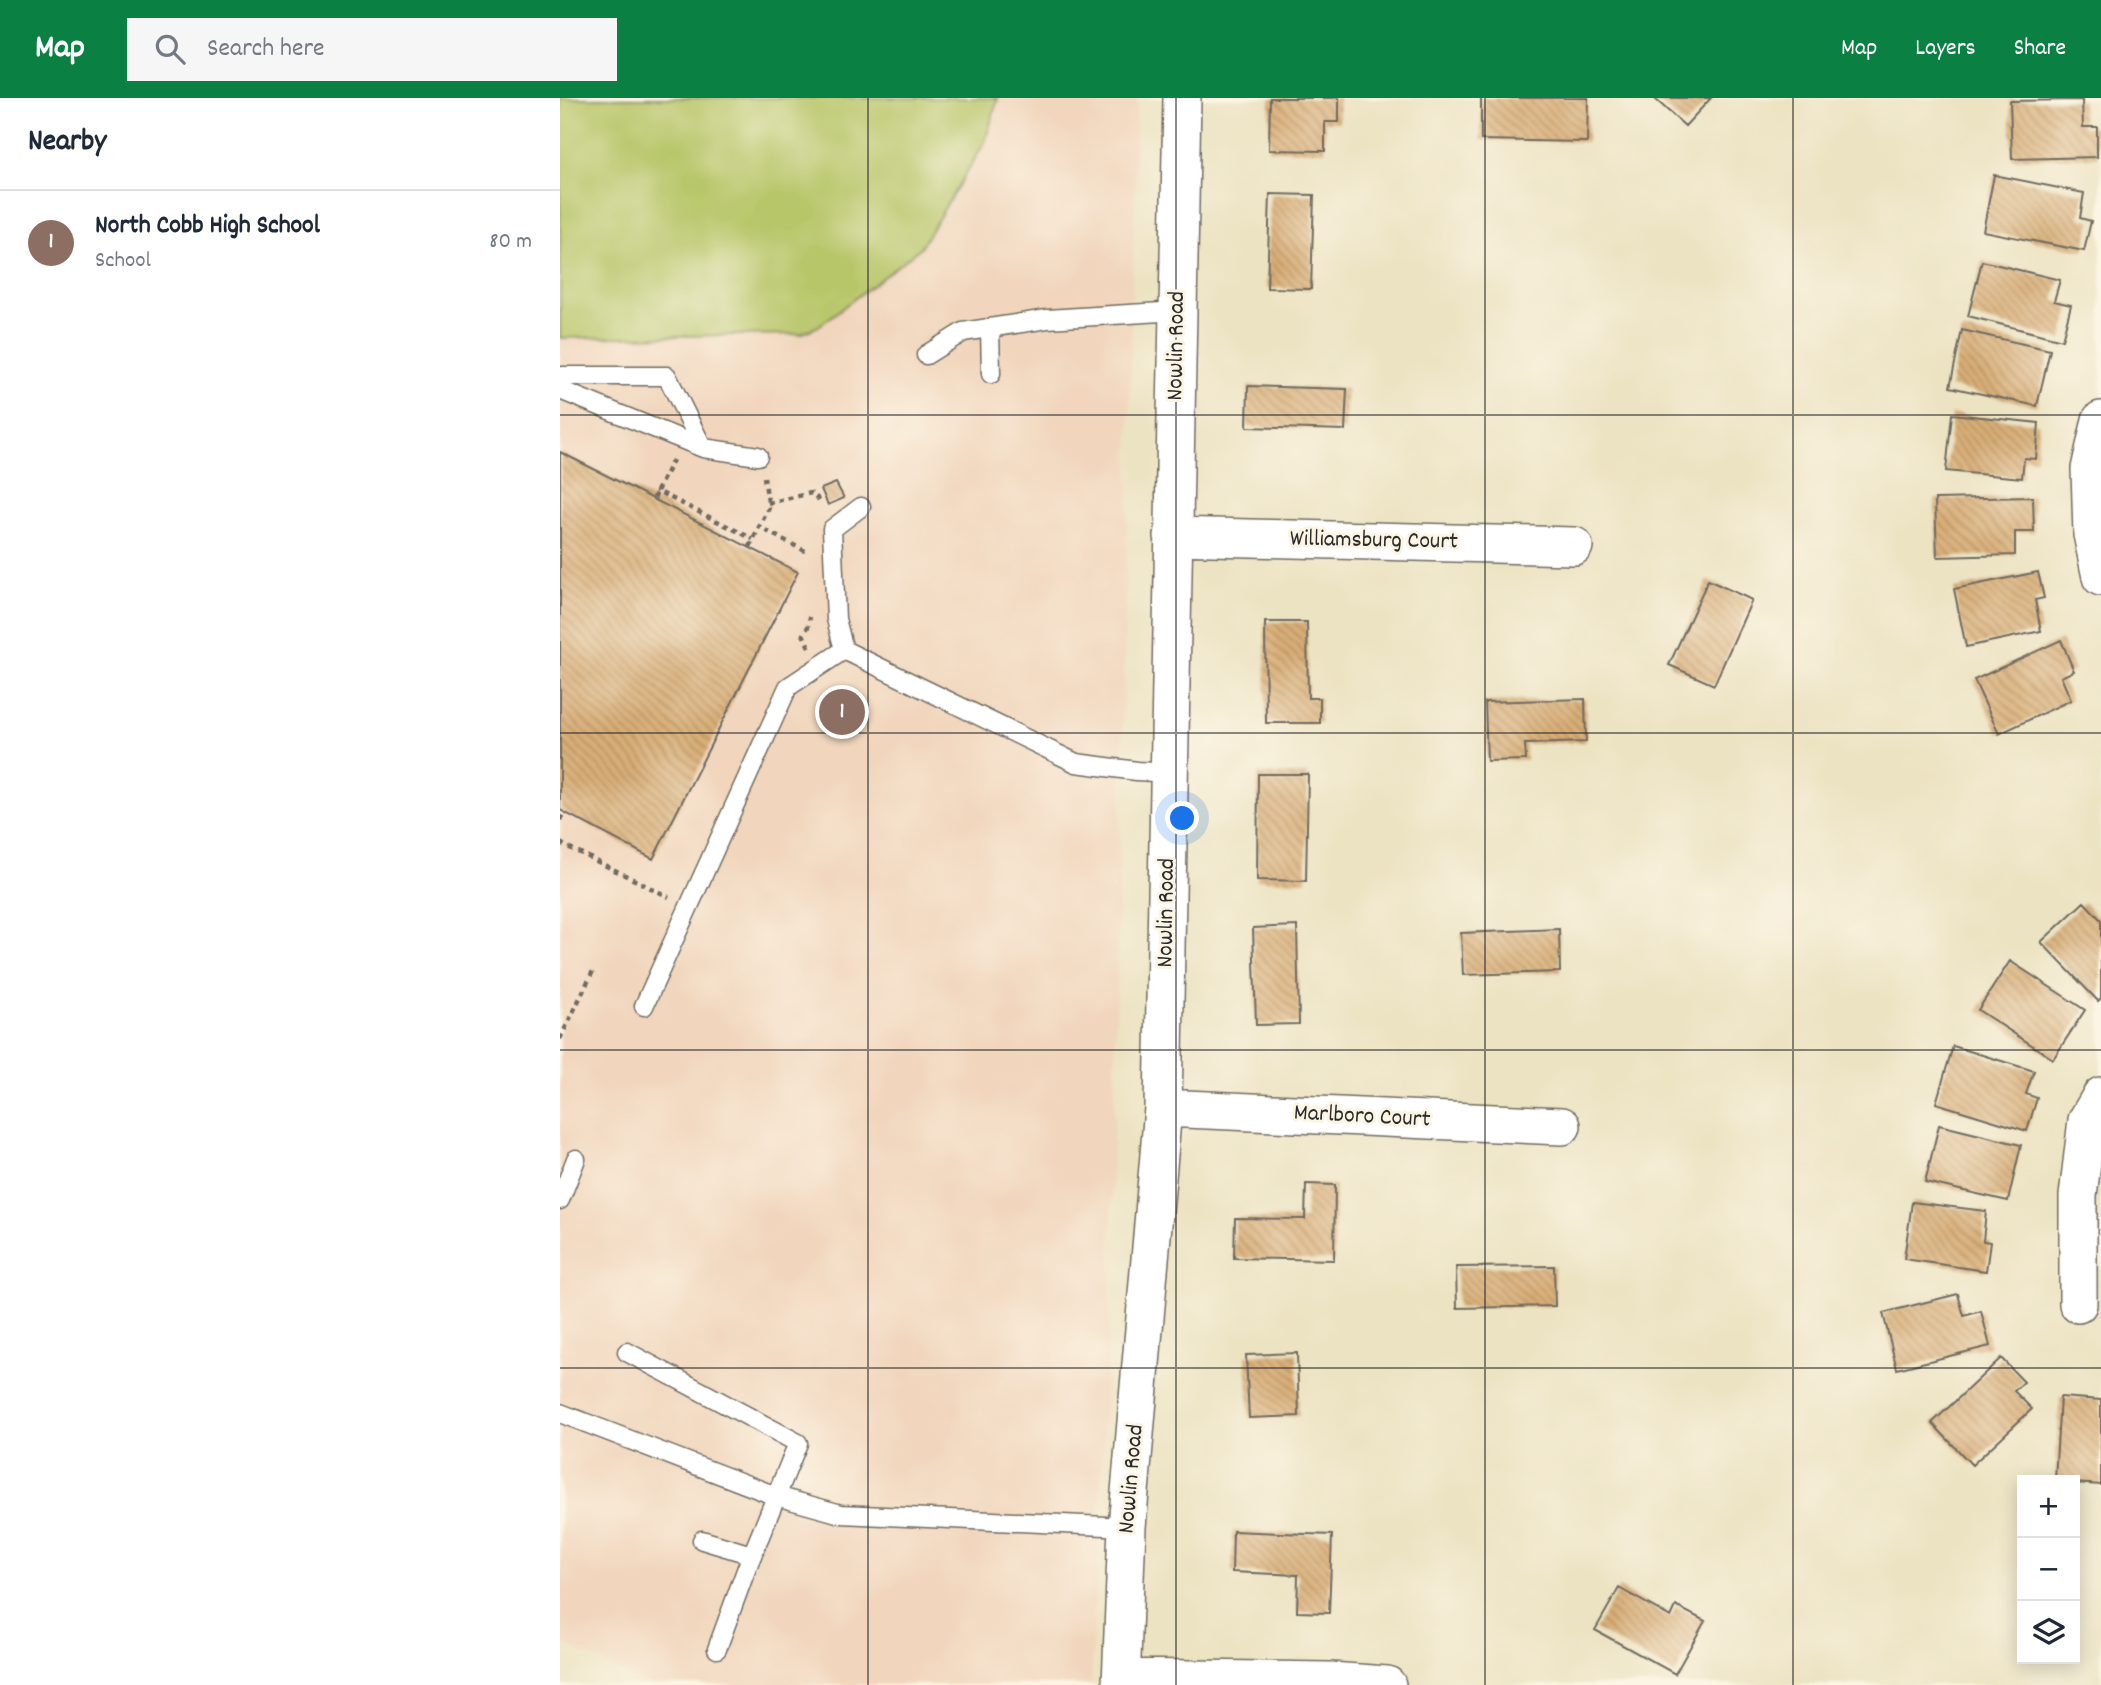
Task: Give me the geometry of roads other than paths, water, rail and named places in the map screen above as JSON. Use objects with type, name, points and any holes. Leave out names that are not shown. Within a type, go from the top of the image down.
[{"type":"street","name":"Nowlin Road","points":[[1121,1682],[1127,1527],[1163,1108],[1182,98]]},
{"type":"street","points":[[2101,420],[2090,469],[2092,534],[2101,577]]},
{"type":"street","name":"Williamsburg Court","points":[[1173,536],[1574,546]]},
{"type":"street","points":[[2078,1304],[2078,1196],[2087,1120],[2101,1096]]},
{"type":"street","name":"Marlboro Court","points":[[1163,1108],[1562,1126]]},
{"type":"street","points":[[1121,1682],[1330,1681],[1387,1685]]},
{"type":"lane","points":[[926,355],[963,332],[1046,320],[1178,311]]},
{"type":"lane","points":[[990,328],[990,374]]},
{"type":"lane","points":[[560,376],[667,376],[704,448]]},
{"type":"lane","points":[[560,390],[704,448],[758,456]]},
{"type":"lane","points":[[861,507],[832,529],[836,619],[844,650],[1076,763],[1171,773]]},
{"type":"lane","points":[[645,1006],[788,687],[844,650]]},
{"type":"lane","points":[[560,1200],[576,1159]]},
{"type":"lane","points":[[627,1352],[798,1443],[717,1648]]},
{"type":"lane","points":[[560,1413],[776,1496],[841,1514],[1127,1527]]},
{"type":"lane","points":[[702,1540],[752,1555]]},
{"type":"place","name":"North Cobb High School","points":[[842,712]]}]
